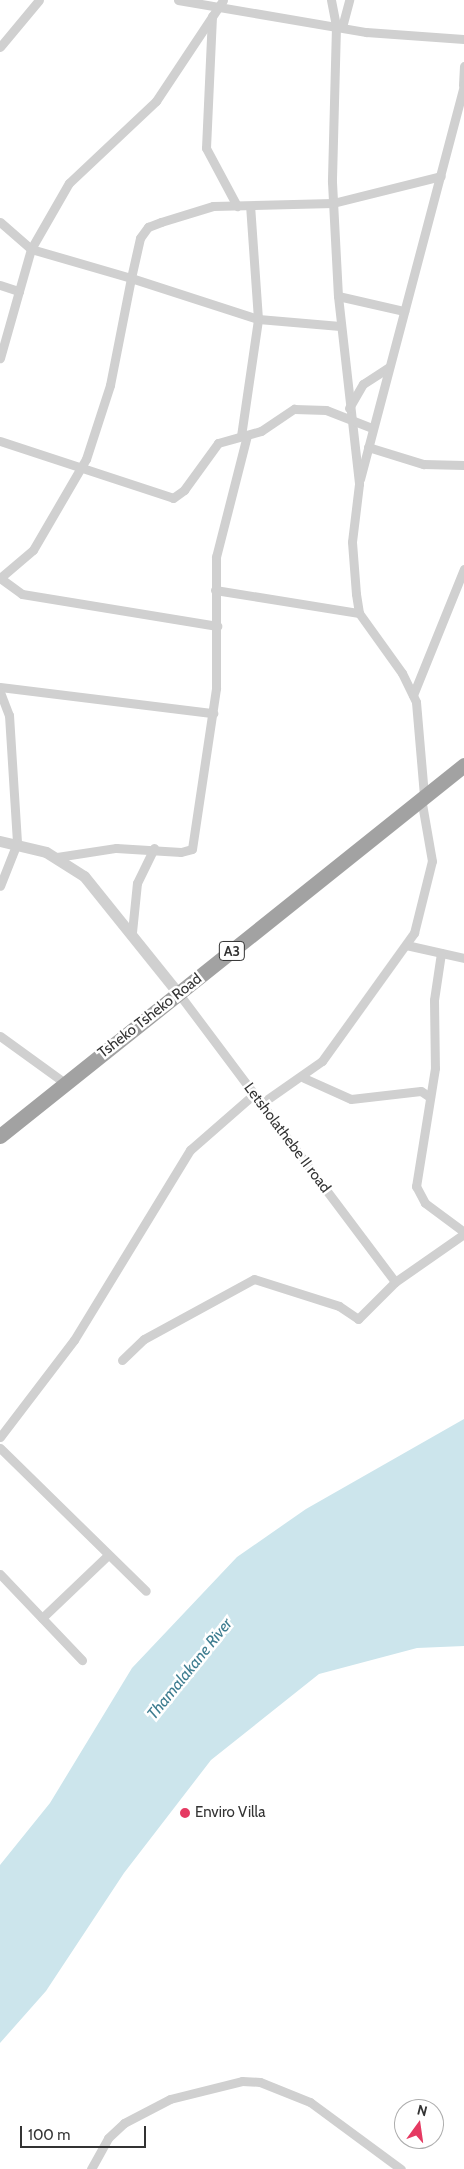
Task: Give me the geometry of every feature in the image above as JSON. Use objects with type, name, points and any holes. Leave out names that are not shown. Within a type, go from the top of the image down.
[{"type":"highway","name":"Tsheko Tsheko Road","points":[[0,1136],[464,765]]},
{"type":"street","points":[[0,47],[39,0]]},
{"type":"street","points":[[178,0],[214,12],[464,39]]},
{"type":"street","points":[[0,358],[31,249],[69,183],[156,101],[222,0]]},
{"type":"street","points":[[331,0],[339,26],[333,203],[338,296],[349,413],[359,484]]},
{"type":"street","points":[[339,26],[349,0]]},
{"type":"street","points":[[214,12],[206,148],[237,206]]},
{"type":"street","points":[[262,1104],[304,1078],[340,1041],[406,945],[419,921],[430,878],[431,848],[422,797],[422,732],[413,695],[359,613],[352,542],[359,484],[372,428],[441,176],[463,85],[464,66]]},
{"type":"street","points":[[217,626],[22,594],[0,578],[33,550],[80,470],[102,416],[140,238],[148,228],[212,206],[333,203],[441,176]]},
{"type":"street","points":[[57,858],[116,848],[154,848],[181,852],[192,849],[213,712],[217,626],[215,590],[225,510],[244,435],[258,319],[250,206]]},
{"type":"street","points":[[0,222],[31,249],[131,278],[258,319],[340,326]]},
{"type":"street","points":[[0,285],[19,291]]},
{"type":"street","points":[[338,296],[404,311]]},
{"type":"street","points":[[349,413],[363,384],[389,367]]},
{"type":"street","points":[[0,441],[80,470],[173,498],[184,490],[218,443],[244,435],[301,408],[349,413],[372,428]]},
{"type":"street","points":[[368,447],[423,464],[464,465]]},
{"type":"street","points":[[413,695],[462,584],[464,569]]},
{"type":"street","points":[[215,590],[359,613]]},
{"type":"street","points":[[0,688],[213,712]]},
{"type":"street","points":[[0,692],[9,715],[17,843],[0,886]]},
{"type":"street","points":[[0,841],[17,843],[57,858],[101,892],[179,994]]},
{"type":"street","points":[[132,932],[137,883],[154,848]]},
{"type":"street","points":[[406,945],[464,958]]},
{"type":"street","points":[[122,1360],[144,1339],[245,1281],[260,1279],[339,1306],[358,1319],[395,1282],[464,1233],[417,1195],[418,1157],[435,1068],[434,1000],[441,953]]},
{"type":"street","name":"Letsholathebe II road","points":[[179,994],[395,1282]]},
{"type":"street","points":[[0,1036],[65,1083]]},
{"type":"street","points":[[304,1078],[351,1099],[421,1091],[430,1097]]},
{"type":"street","points":[[0,1437],[74,1340],[190,1150],[254,1094]]},
{"type":"street","points":[[0,1448],[146,1591]]},
{"type":"street","points":[[42,1618],[108,1555]]},
{"type":"street","points":[[0,1574],[82,1660]]},
{"type":"street","points":[[91,2169],[108,2138],[130,2120],[170,2099],[242,2081],[260,2082],[310,2102],[400,2169]]},
{"type":"water","name":"Thamalakane River","points":[[464,1419],[464,1646],[417,1648],[319,1674],[211,1760],[124,1873],[46,1991],[0,2043],[0,1865],[50,1803],[132,1668],[237,1557],[306,1509]]},
{"type":"place","name":"Enviro Villa","points":[[185,1813]]}]
